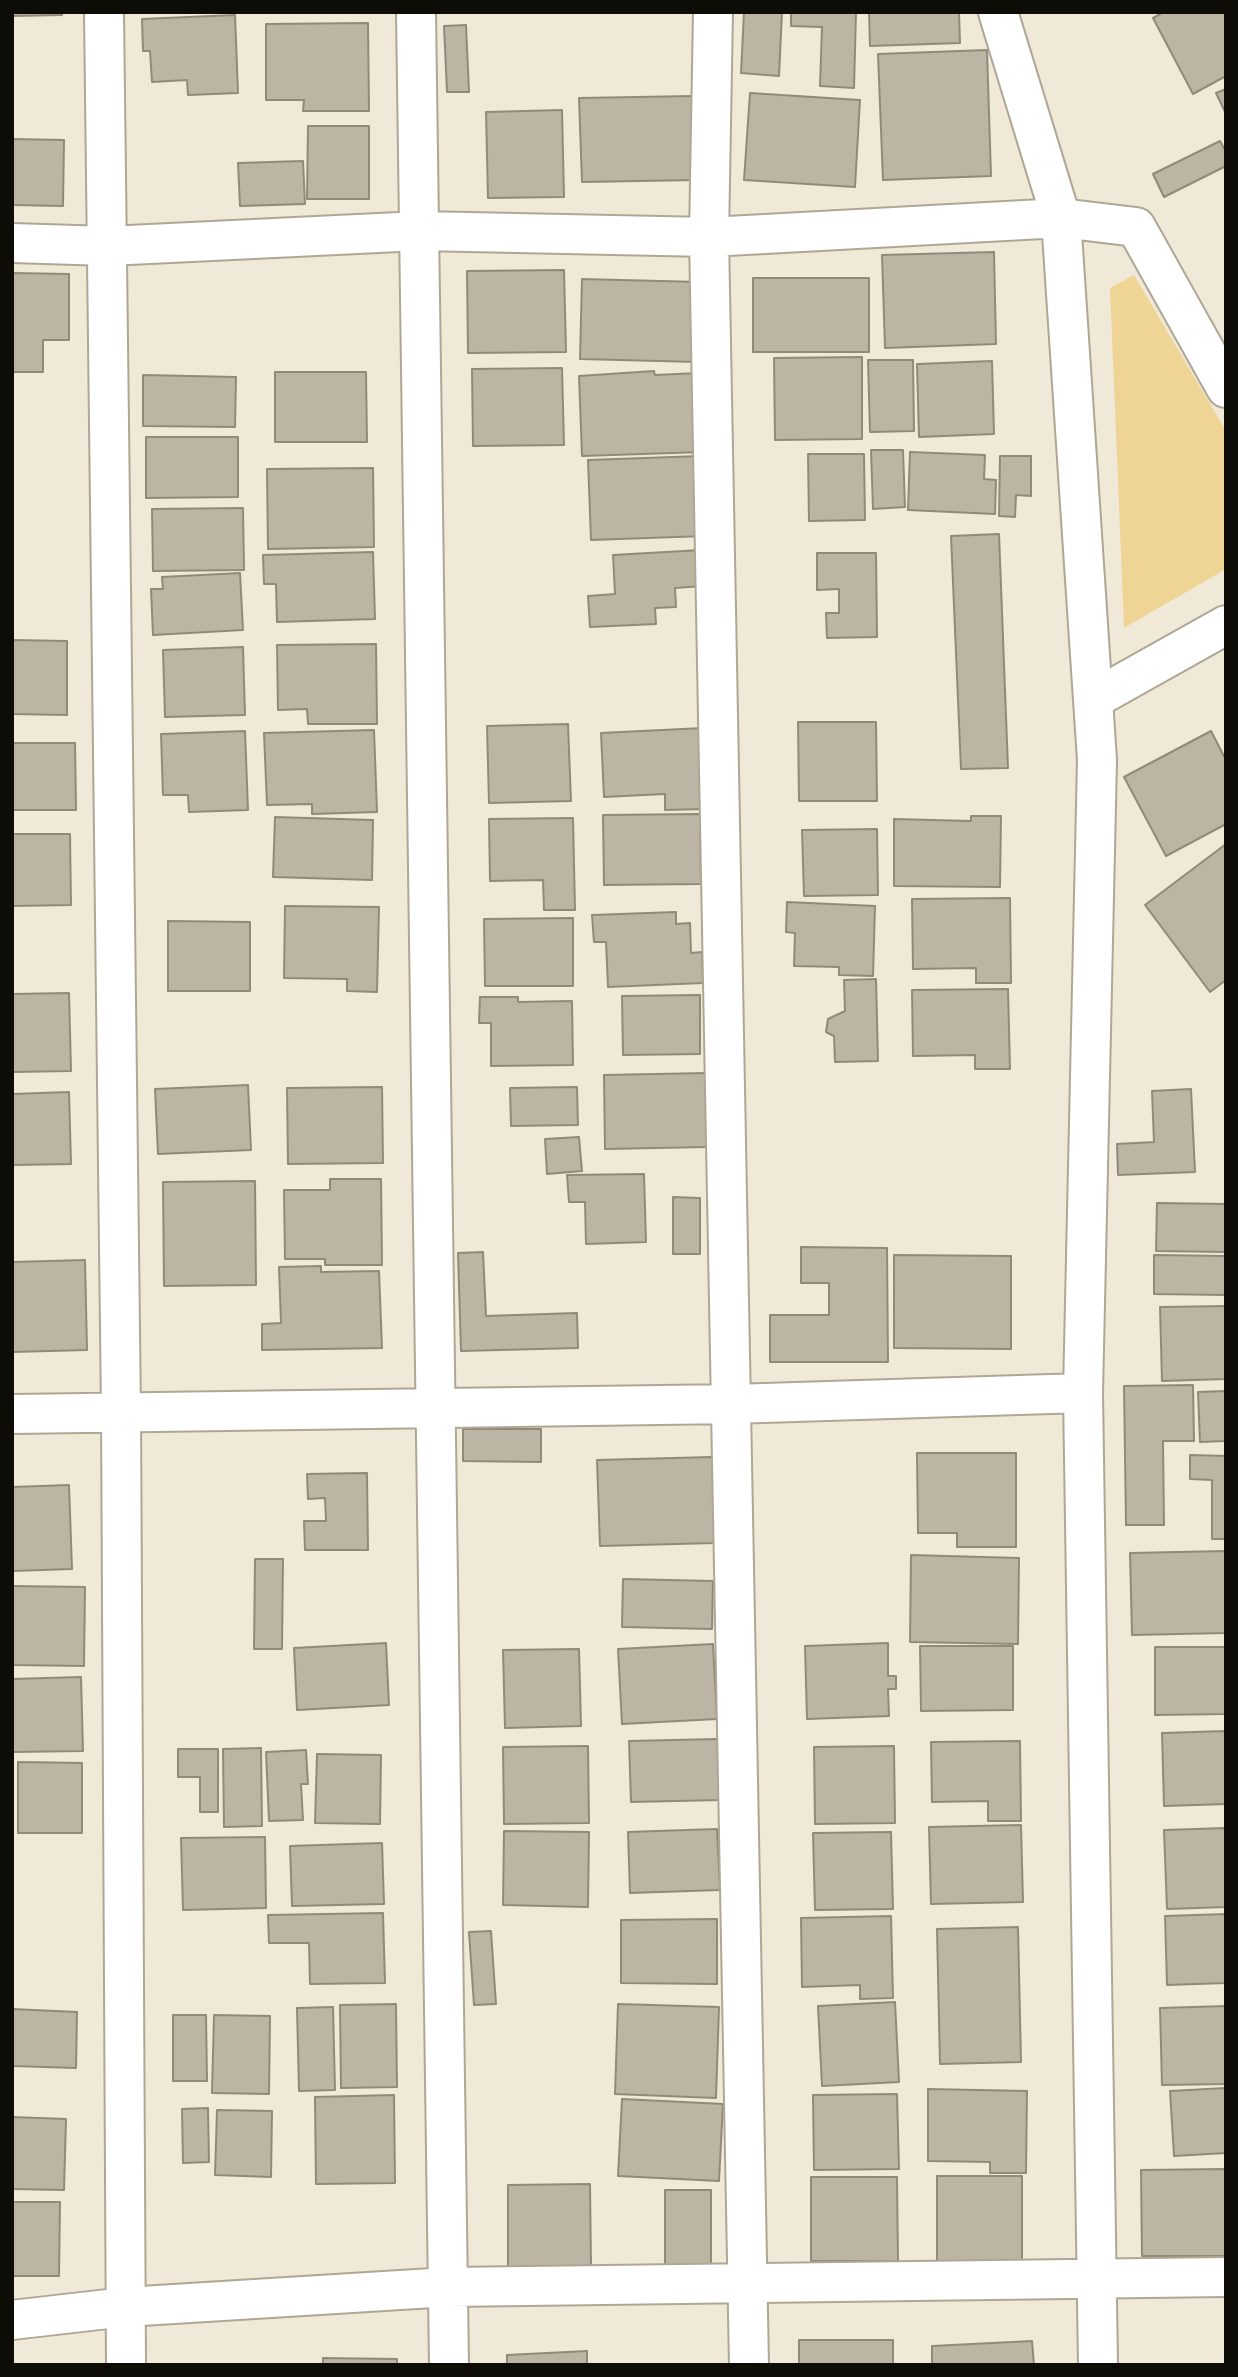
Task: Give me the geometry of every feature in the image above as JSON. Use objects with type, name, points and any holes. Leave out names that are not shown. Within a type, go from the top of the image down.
[{"type":"street","points":[[104,12],[121,1411],[126,2365]]},
{"type":"street","points":[[416,12],[449,2365]]},
{"type":"street","points":[[713,12],[709,237],[749,2365]]},
{"type":"street","points":[[998,12],[1061,218],[1097,761],[1083,1393],[1098,2365]]},
{"type":"street","points":[[12,243],[108,246],[419,231],[709,237],[1061,218],[1136,227],[1226,388]]},
{"type":"street","points":[[1094,699],[1226,625]]},
{"type":"street","points":[[12,1414],[732,1404],[1083,1393]]},
{"type":"street","points":[[12,2320],[125,2307],[449,2287],[1226,2277]]},
{"type":"shaded area","points":[[1134,275],[1226,431],[1226,569],[1124,628],[1110,288]]},
{"type":"building","points":[[12,12],[62,12],[62,15],[12,16]]},
{"type":"building","points":[[744,12],[782,12],[779,76],[741,73]]},
{"type":"building","points":[[791,12],[856,12],[854,88],[820,86],[822,27],[791,26]]},
{"type":"building","points":[[869,12],[959,12],[960,43],[870,46]]},
{"type":"building","points":[[1164,12],[1226,12],[1226,76],[1193,94],[1153,18]]},
{"type":"building","points":[[235,15],[238,93],[188,95],[187,80],[152,82],[150,51],[143,51],[142,19]]},
{"type":"building","points":[[368,23],[369,111],[303,111],[304,100],[266,100],[266,24]]},
{"type":"building","points":[[466,25],[469,92],[447,92],[444,26]]},
{"type":"building","points":[[987,50],[991,176],[883,180],[878,54]]},
{"type":"building","points":[[1226,89],[1226,114],[1216,93]]},
{"type":"building","points":[[750,93],[860,100],[855,187],[744,180]]},
{"type":"building","points":[[694,96],[696,180],[582,182],[579,98]]},
{"type":"building","points":[[562,110],[564,197],[488,198],[486,112]]},
{"type":"building","points":[[308,126],[369,126],[369,199],[307,199]]},
{"type":"building","points":[[12,139],[64,140],[63,206],[12,205]]},
{"type":"building","points":[[1220,141],[1226,152],[1226,166],[1164,197],[1153,174]]},
{"type":"building","points":[[303,161],[305,204],[240,206],[238,163]]},
{"type":"building","points":[[994,252],[996,344],[885,348],[882,255]]},
{"type":"building","points":[[564,270],[566,352],[468,353],[467,271]]},
{"type":"building","points":[[12,273],[69,274],[69,340],[43,340],[43,372],[12,372]]},
{"type":"building","points":[[753,278],[869,278],[869,352],[753,352]]},
{"type":"building","points":[[582,279],[700,282],[698,362],[580,359]]},
{"type":"building","points":[[862,357],[862,439],[775,440],[774,358]]},
{"type":"building","points":[[868,360],[913,360],[914,431],[870,432]]},
{"type":"building","points":[[992,361],[994,434],[919,437],[917,364]]},
{"type":"building","points":[[562,368],[564,445],[473,446],[472,369]]},
{"type":"building","points":[[654,371],[655,375],[699,373],[703,452],[582,456],[579,376]]},
{"type":"building","points":[[275,372],[366,372],[367,442],[275,442]]},
{"type":"building","points":[[143,375],[236,377],[235,427],[143,426]]},
{"type":"building","points":[[146,437],[238,437],[238,497],[146,498]]},
{"type":"building","points":[[871,450],[903,450],[905,507],[873,509]]},
{"type":"building","points":[[910,452],[985,455],[984,479],[996,480],[995,514],[908,510]]},
{"type":"building","points":[[808,454],[864,454],[865,520],[809,521]]},
{"type":"building","points":[[701,456],[705,536],[591,540],[588,460]]},
{"type":"building","points":[[1000,456],[1031,456],[1031,496],[1016,495],[1015,517],[999,516]]},
{"type":"building","points":[[373,468],[374,547],[268,549],[267,469]]},
{"type":"building","points":[[243,508],[244,570],[153,571],[152,509]]},
{"type":"building","points":[[999,534],[1008,768],[961,769],[951,536]]},
{"type":"building","points":[[701,550],[703,586],[675,588],[676,607],[655,608],[656,624],[590,627],[588,596],[615,594],[613,555]]},
{"type":"building","points":[[373,552],[375,619],[277,622],[276,584],[264,584],[263,555]]},
{"type":"building","points":[[817,553],[876,553],[877,637],[827,638],[826,613],[839,613],[839,589],[817,590]]},
{"type":"building","points":[[240,573],[243,630],[153,635],[151,589],[163,589],[162,577]]},
{"type":"building","points":[[12,640],[67,641],[67,715],[12,714]]},
{"type":"building","points":[[376,644],[377,724],[308,724],[307,709],[278,710],[277,645]]},
{"type":"building","points":[[243,647],[245,715],[165,717],[163,650]]},
{"type":"building","points":[[798,722],[876,722],[877,801],[799,801]]},
{"type":"building","points":[[568,724],[571,801],[489,803],[487,726]]},
{"type":"building","points":[[703,728],[706,809],[665,810],[665,794],[604,797],[601,733]]},
{"type":"building","points":[[374,730],[377,812],[312,814],[312,804],[267,805],[264,733]]},
{"type":"building","points":[[245,731],[248,810],[189,812],[188,795],[163,795],[161,734]]},
{"type":"building","points":[[1211,731],[1226,760],[1226,824],[1166,856],[1124,777]]},
{"type":"building","points":[[12,743],[75,743],[76,810],[12,810]]},
{"type":"building","points":[[700,814],[701,884],[604,885],[603,815]]},
{"type":"building","points":[[971,816],[1001,816],[1000,887],[894,886],[894,819],[971,821]]},
{"type":"building","points":[[275,817],[373,820],[372,880],[273,877]]},
{"type":"building","points":[[573,818],[575,910],[544,910],[543,880],[490,881],[489,819]]},
{"type":"building","points":[[877,829],[878,895],[804,896],[802,830]]},
{"type":"building","points":[[12,834],[70,834],[71,905],[12,906]]},
{"type":"building","points":[[1226,844],[1226,980],[1210,992],[1145,905]]},
{"type":"building","points":[[1010,898],[1011,983],[976,983],[976,968],[913,969],[912,899]]},
{"type":"building","points":[[787,902],[875,906],[873,976],[839,975],[839,967],[794,966],[795,933],[786,932]]},
{"type":"building","points":[[285,906],[379,907],[377,992],[347,991],[347,979],[284,978]]},
{"type":"building","points":[[676,912],[676,924],[690,923],[691,953],[702,952],[703,983],[608,987],[606,942],[594,942],[592,915]]},
{"type":"building","points":[[573,918],[573,986],[485,986],[484,919]]},
{"type":"building","points":[[168,921],[250,922],[250,991],[168,991]]},
{"type":"building","points":[[876,979],[878,1061],[835,1062],[834,1036],[826,1032],[828,1019],[845,1011],[844,980]]},
{"type":"building","points":[[1008,989],[1010,1069],[975,1069],[975,1055],[913,1056],[912,990]]},
{"type":"building","points":[[69,993],[71,1071],[12,1072],[12,994]]},
{"type":"building","points":[[700,995],[700,1054],[623,1055],[622,996]]},
{"type":"building","points":[[480,997],[518,997],[518,1002],[572,1001],[573,1065],[491,1066],[491,1023],[479,1023]]},
{"type":"building","points":[[707,1073],[708,1147],[605,1149],[604,1075]]},
{"type":"building","points":[[248,1085],[251,1150],[158,1154],[155,1089]]},
{"type":"building","points":[[382,1087],[383,1163],[288,1164],[287,1088]]},
{"type":"building","points":[[577,1087],[578,1125],[511,1126],[510,1088]]},
{"type":"building","points":[[1191,1089],[1195,1172],[1118,1175],[1117,1144],[1154,1142],[1152,1091]]},
{"type":"building","points":[[69,1092],[71,1164],[12,1165],[12,1094]]},
{"type":"building","points":[[579,1137],[582,1171],[547,1174],[545,1139]]},
{"type":"building","points":[[644,1174],[646,1242],[586,1244],[585,1202],[569,1202],[567,1175]]},
{"type":"building","points":[[330,1179],[381,1179],[382,1265],[325,1265],[325,1259],[285,1259],[284,1190],[330,1190]]},
{"type":"building","points":[[255,1181],[256,1285],[164,1286],[163,1182]]},
{"type":"building","points":[[673,1197],[700,1198],[700,1254],[673,1254]]},
{"type":"building","points":[[1157,1203],[1226,1204],[1226,1252],[1156,1251]]},
{"type":"building","points":[[801,1247],[887,1248],[888,1362],[770,1362],[770,1315],[829,1315],[829,1283],[801,1283]]},
{"type":"building","points":[[483,1252],[486,1316],[577,1313],[578,1348],[461,1351],[458,1253]]},
{"type":"building","points":[[894,1255],[1011,1256],[1011,1349],[894,1348]]},
{"type":"building","points":[[1154,1255],[1226,1256],[1226,1295],[1154,1294]]},
{"type":"building","points":[[85,1260],[87,1350],[12,1352],[12,1262]]},
{"type":"building","points":[[321,1266],[321,1272],[379,1271],[382,1348],[262,1350],[262,1324],[281,1323],[279,1267]]},
{"type":"building","points":[[1226,1306],[1226,1379],[1162,1381],[1160,1307]]},
{"type":"building","points":[[1193,1385],[1194,1441],[1163,1441],[1164,1525],[1126,1525],[1124,1386]]},
{"type":"building","points":[[1226,1391],[1226,1441],[1200,1442],[1198,1392]]},
{"type":"building","points":[[463,1429],[541,1429],[541,1462],[463,1461]]},
{"type":"building","points":[[917,1453],[1016,1453],[1016,1547],[957,1547],[957,1533],[918,1533]]},
{"type":"building","points":[[1190,1455],[1226,1456],[1226,1539],[1212,1539],[1212,1480],[1190,1479]]},
{"type":"building","points":[[712,1457],[715,1543],[600,1546],[597,1460]]},
{"type":"building","points":[[367,1473],[368,1550],[305,1550],[304,1521],[326,1521],[325,1498],[308,1499],[307,1474]]},
{"type":"building","points":[[69,1485],[72,1569],[12,1571],[12,1487]]},
{"type":"building","points":[[1226,1551],[1226,1633],[1132,1635],[1130,1553]]},
{"type":"building","points":[[911,1555],[1019,1558],[1018,1644],[910,1642]]},
{"type":"building","points":[[255,1559],[283,1559],[282,1649],[254,1649]]},
{"type":"building","points":[[623,1579],[713,1581],[712,1629],[622,1627]]},
{"type":"building","points":[[12,1586],[85,1587],[84,1666],[12,1665]]},
{"type":"building","points":[[386,1643],[389,1705],[297,1710],[294,1648]]},
{"type":"building","points":[[888,1643],[888,1676],[896,1676],[896,1689],[888,1689],[889,1716],[807,1719],[805,1646]]},
{"type":"building","points":[[713,1644],[717,1719],[622,1724],[618,1649]]},
{"type":"building","points":[[920,1646],[1013,1646],[1013,1710],[921,1711]]},
{"type":"building","points":[[1155,1647],[1226,1647],[1226,1714],[1155,1715]]},
{"type":"building","points":[[579,1649],[581,1726],[505,1728],[503,1650]]},
{"type":"building","points":[[81,1677],[83,1751],[12,1752],[12,1679]]},
{"type":"building","points":[[1226,1731],[1226,1804],[1164,1806],[1162,1733]]},
{"type":"building","points":[[718,1739],[721,1800],[631,1802],[629,1741]]},
{"type":"building","points":[[1020,1741],[1021,1821],[988,1821],[988,1801],[932,1802],[931,1742]]},
{"type":"building","points":[[588,1746],[589,1823],[504,1824],[503,1747]]},
{"type":"building","points":[[894,1746],[895,1823],[815,1824],[814,1747]]},
{"type":"building","points":[[261,1748],[262,1826],[224,1827],[223,1749]]},
{"type":"building","points":[[178,1749],[218,1749],[218,1812],[200,1812],[200,1777],[178,1777]]},
{"type":"building","points":[[306,1750],[308,1784],[301,1784],[303,1820],[269,1821],[266,1752]]},
{"type":"building","points":[[317,1754],[381,1755],[380,1824],[315,1823]]},
{"type":"building","points":[[18,1762],[82,1763],[82,1833],[18,1833]]},
{"type":"building","points":[[1021,1825],[1023,1902],[931,1904],[929,1827]]},
{"type":"building","points":[[1226,1828],[1226,1907],[1167,1909],[1164,1830]]},
{"type":"building","points":[[717,1829],[720,1890],[630,1893],[628,1832]]},
{"type":"building","points":[[504,1831],[589,1832],[588,1907],[503,1905]]},
{"type":"building","points":[[891,1832],[893,1909],[815,1910],[813,1833]]},
{"type":"building","points":[[265,1837],[266,1908],[183,1910],[181,1838]]},
{"type":"building","points":[[382,1843],[384,1904],[292,1906],[290,1846]]},
{"type":"building","points":[[383,1913],[385,1983],[310,1984],[309,1943],[269,1943],[268,1915]]},
{"type":"building","points":[[1226,1914],[1226,1983],[1167,1985],[1165,1916]]},
{"type":"building","points":[[891,1916],[893,1998],[860,1999],[860,1985],[802,1987],[801,1918]]},
{"type":"building","points":[[717,1919],[717,1984],[621,1983],[621,1920]]},
{"type":"building","points":[[1018,1927],[1021,2062],[940,2064],[937,1929]]},
{"type":"building","points":[[491,1931],[496,2004],[474,2005],[469,1932]]},
{"type":"building","points":[[895,2002],[899,2082],[822,2086],[818,2006]]},
{"type":"building","points":[[396,2004],[397,2087],[341,2088],[340,2005]]},
{"type":"building","points":[[618,2004],[719,2007],[716,2098],[615,2094]]},
{"type":"building","points":[[1226,2006],[1226,2084],[1162,2085],[1160,2008]]},
{"type":"building","points":[[333,2007],[335,2090],[299,2091],[297,2008]]},
{"type":"building","points":[[12,2009],[77,2012],[76,2068],[12,2066]]},
{"type":"building","points":[[173,2015],[206,2015],[207,2081],[173,2081]]},
{"type":"building","points":[[214,2015],[270,2016],[269,2094],[212,2093]]},
{"type":"building","points":[[1226,2088],[1226,2153],[1174,2156],[1170,2091]]},
{"type":"building","points":[[928,2089],[1027,2091],[1026,2173],[990,2173],[990,2162],[928,2161]]},
{"type":"building","points":[[897,2094],[899,2169],[814,2170],[813,2095]]},
{"type":"building","points":[[394,2095],[395,2183],[316,2184],[315,2097]]},
{"type":"building","points":[[622,2099],[723,2104],[719,2181],[618,2176]]},
{"type":"building","points":[[208,2108],[209,2162],[183,2163],[182,2109]]},
{"type":"building","points":[[217,2110],[272,2111],[271,2177],[215,2175]]},
{"type":"building","points":[[12,2117],[66,2119],[64,2190],[12,2189]]},
{"type":"building","points":[[1226,2169],[1226,2256],[1142,2256],[1141,2170]]},
{"type":"building","points":[[937,2176],[1022,2176],[1022,2263],[937,2263]]},
{"type":"building","points":[[811,2177],[897,2177],[898,2261],[811,2261]]},
{"type":"building","points":[[590,2184],[591,2266],[508,2267],[508,2185]]},
{"type":"building","points":[[665,2190],[711,2190],[711,2268],[665,2268]]},
{"type":"building","points":[[12,2202],[60,2202],[59,2276],[12,2276]]},
{"type":"building","points":[[799,2340],[893,2340],[893,2365],[799,2365]]},
{"type":"building","points":[[1032,2341],[1034,2365],[932,2365],[932,2346]]},
{"type":"building","points":[[587,2351],[587,2365],[507,2365],[507,2355]]},
{"type":"building","points":[[323,2358],[397,2359],[397,2365],[323,2365]]}]
